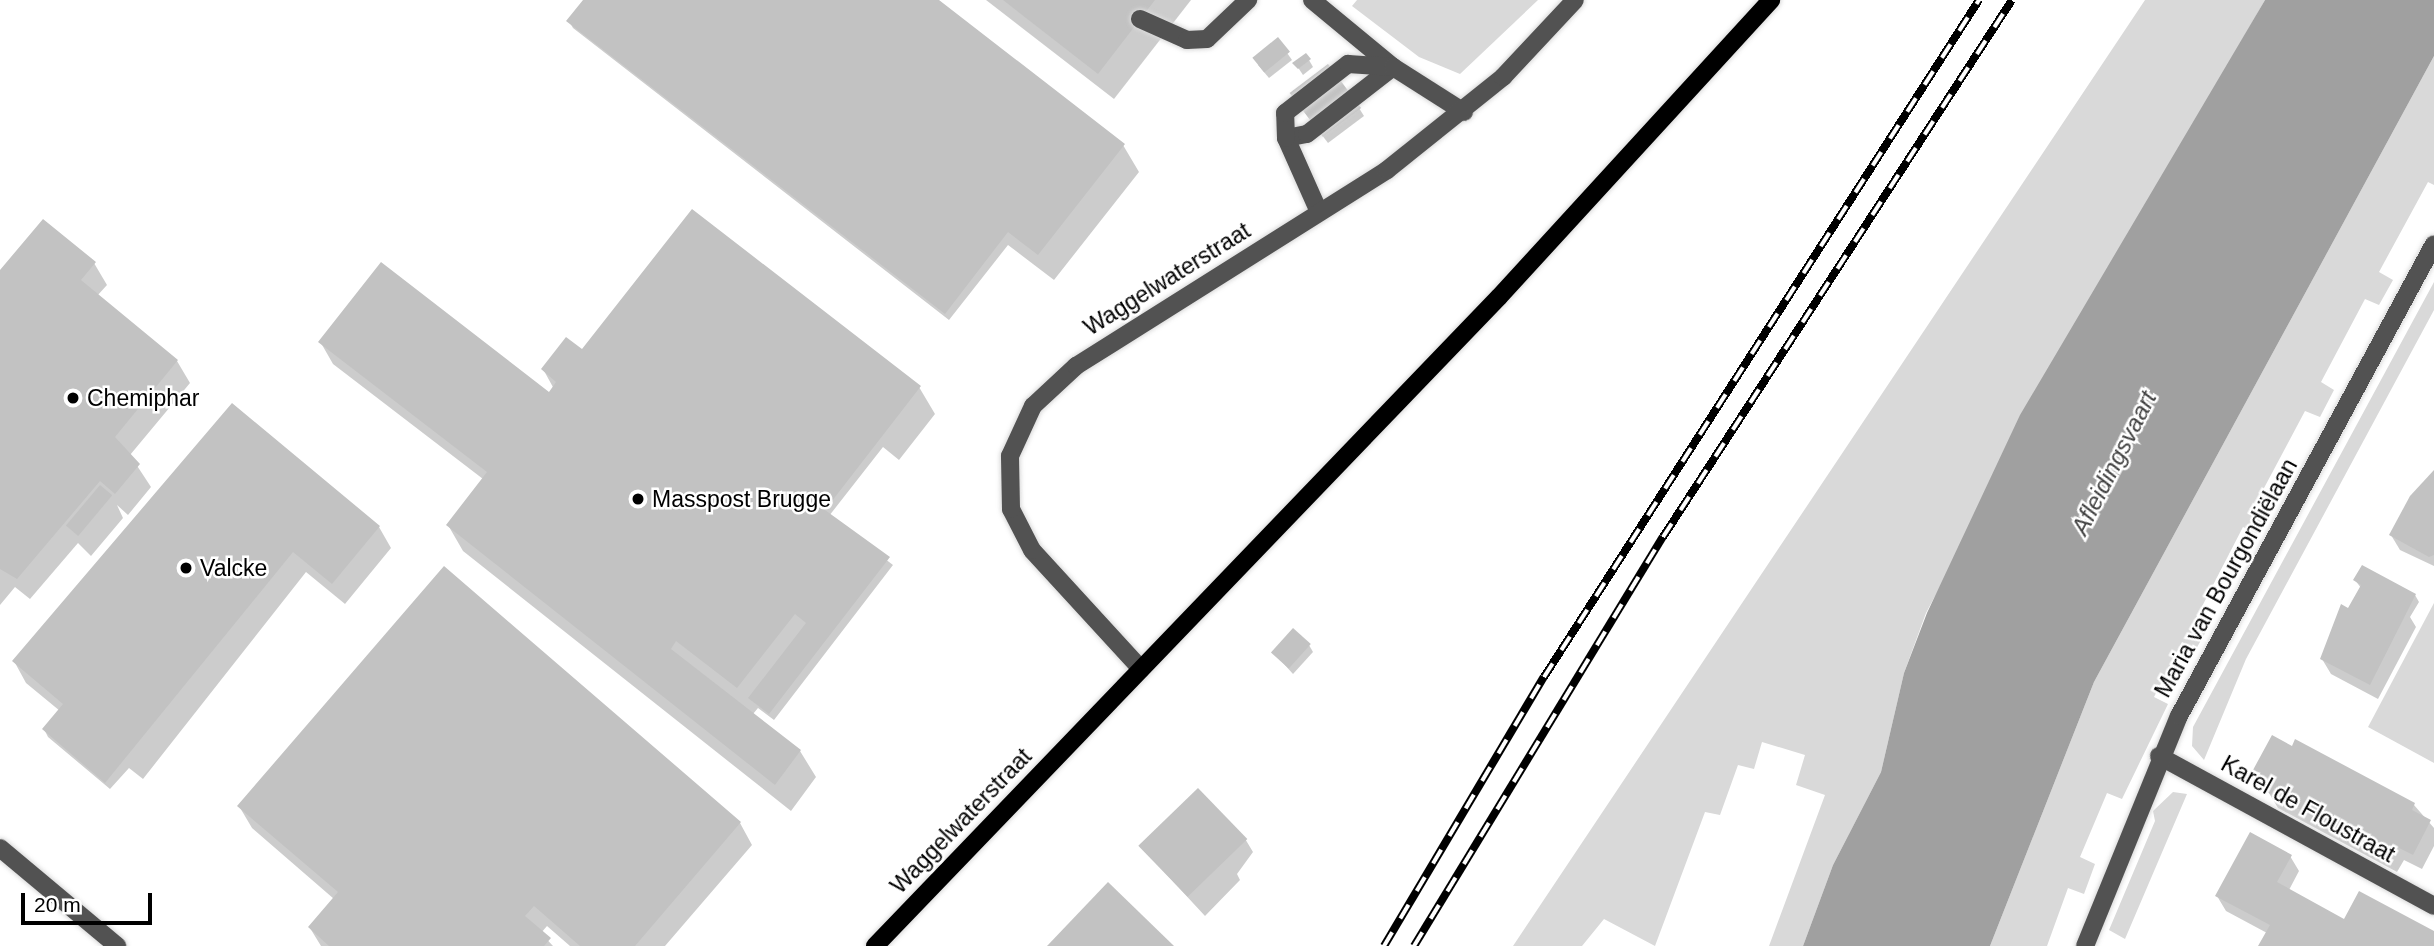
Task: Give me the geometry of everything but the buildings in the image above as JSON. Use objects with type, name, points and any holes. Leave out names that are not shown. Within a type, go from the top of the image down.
[{"type":"main road","name":"Waggelwaterstraat","points":[[875,946],[1678,109],[1771,0]]},
{"type":"street","points":[[1140,19],[1187,40],[1207,39],[1248,0]]},
{"type":"street","points":[[1312,0],[1393,67],[1464,112]]},
{"type":"street","name":"Waggelwaterstraat","points":[[1141,669],[1021,531],[1008,478],[1019,429],[1033,406],[1076,366],[1319,212],[1464,112],[1537,46],[1575,0]]},
{"type":"street","points":[[1319,212],[1286,138],[1285,113],[1348,64],[1393,67]]},
{"type":"street","points":[[1286,138],[1307,134],[1393,67]]},
{"type":"street","name":"Maria van Bourgondiëlaan","points":[[2085,946],[2159,756],[2434,244]]},
{"type":"street","name":"Karel de Floustraat","points":[[2159,756],[2434,906]]},
{"type":"street","points":[[0,848],[117,946]]},
{"type":"shaded area","points":[[1357,0],[1538,0],[1460,74],[1419,57],[1352,6]]},
{"type":"shaded area","points":[[2145,0],[2265,0],[2080,322],[1926,613],[1904,673],[1881,772],[1833,865],[1803,946],[1769,946],[1825,795],[1796,785],[1805,755],[1762,742],[1754,769],[1738,765],[1720,815],[1705,812],[1655,946],[1604,919],[1582,946],[1513,946]]},
{"type":"shaded area","points":[[2434,56],[2434,185],[2428,182],[2379,272],[2393,280],[2379,305],[2365,299],[2321,382],[2334,390],[2320,417],[2305,411],[2256,503],[2270,510],[2257,534],[2243,527],[2195,620],[2208,628],[2196,649],[2182,642],[2154,697],[2168,704],[2122,799],[2107,793],[2080,857],[2095,864],[2084,894],[2068,888],[2047,946],[1990,946],[2094,682]]},
{"type":"shaded area","points":[[2434,282],[2434,310],[2246,659],[2204,760],[2192,746],[2193,727]]},
{"type":"shaded area","points":[[2434,603],[2434,763],[2368,727]]},
{"type":"shaded area","points":[[2173,792],[2187,794],[2125,939],[2109,930],[2155,821],[2153,811]]},
{"type":"water","name":"Afleidingsvaart","points":[[2265,0],[2434,0],[2434,56],[2094,682],[1990,946],[1803,946],[1833,865],[1881,772],[1904,673],[1927,613],[2020,415]]},
{"type":"railway","points":[[1384,946],[1544,677],[1979,0]]},
{"type":"railway","points":[[1414,946],[1663,537],[2012,0]]},
{"type":"place","name":"Chemiphar","points":[[73,398]]},
{"type":"place","name":"Masspost Brugge","points":[[638,499]]},
{"type":"place","name":"Valcke","points":[[186,568]]}]
